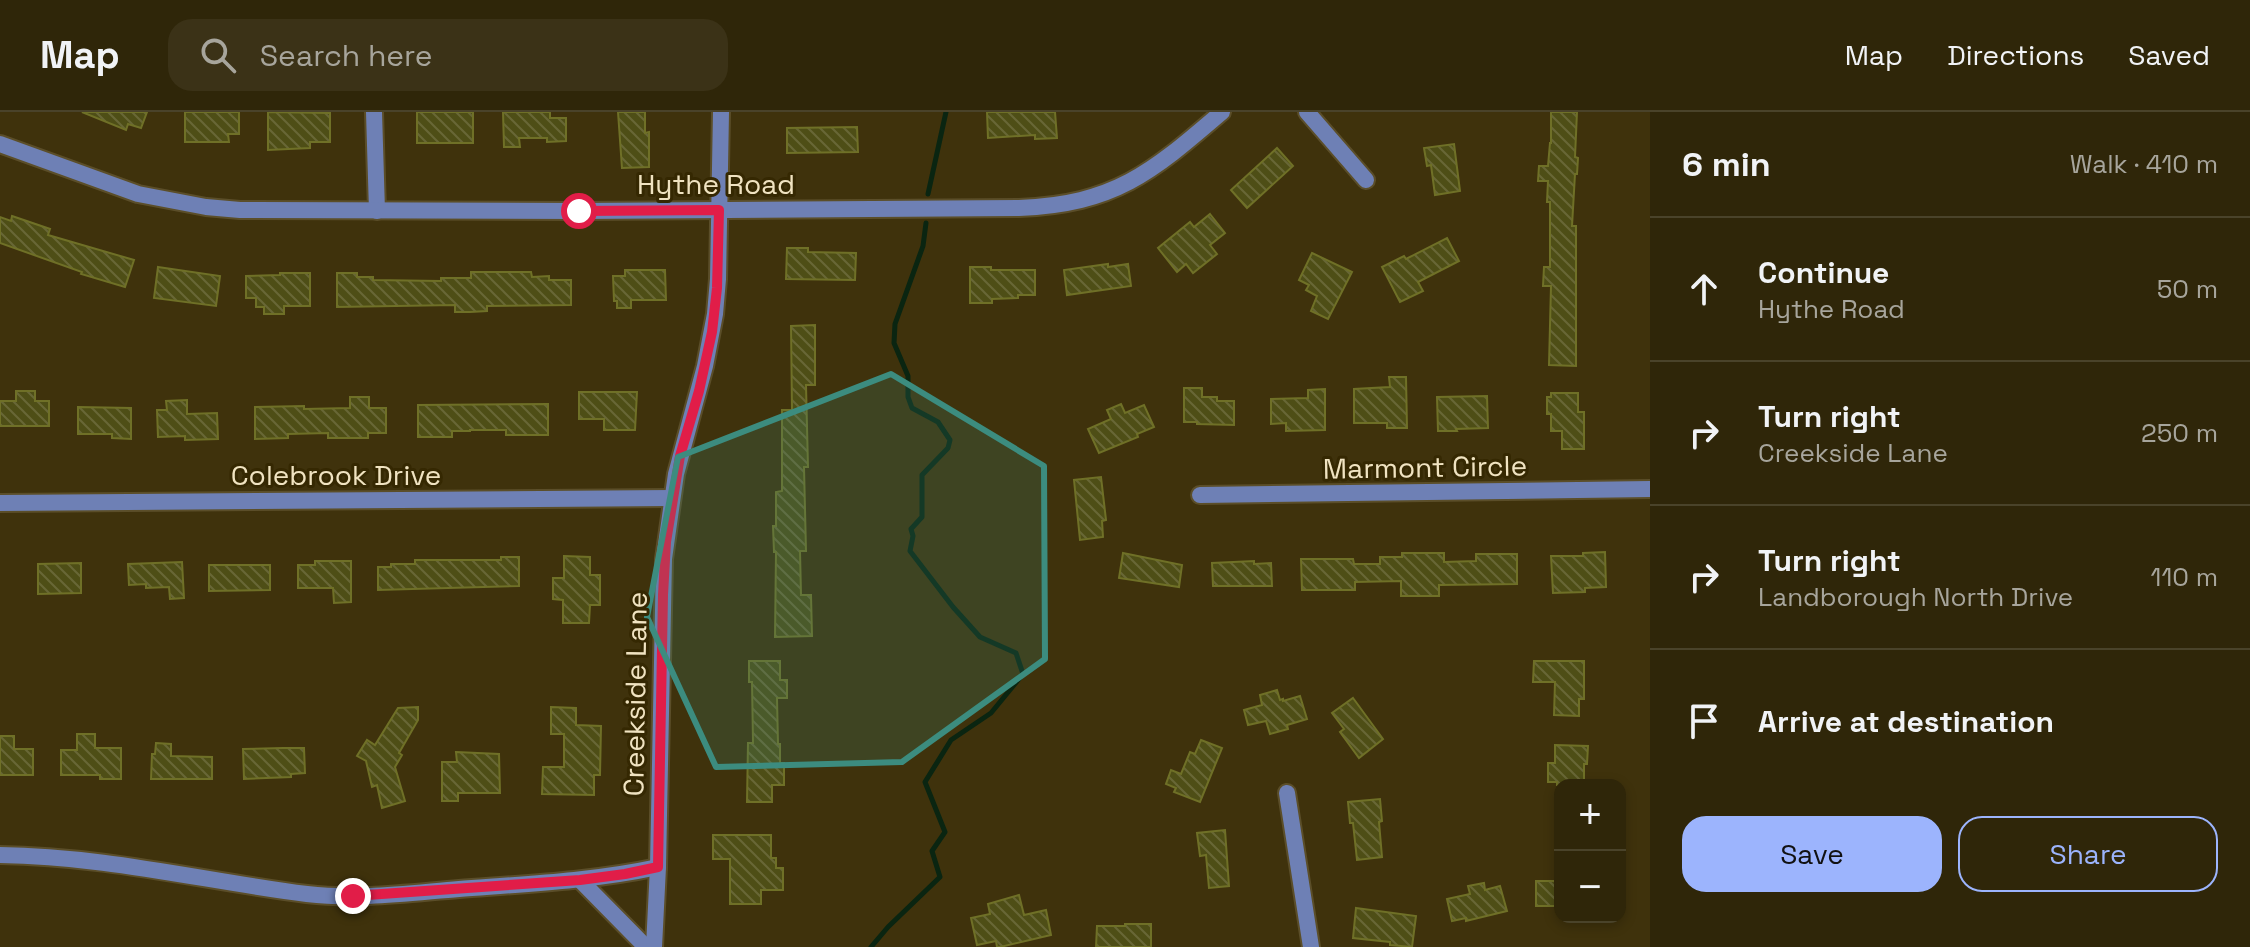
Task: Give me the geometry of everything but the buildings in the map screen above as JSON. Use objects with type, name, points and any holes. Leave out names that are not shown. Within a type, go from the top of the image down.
[{"type":"street","points":[[374,112],[377,211]]},
{"type":"street","name":"Creekside Lane","points":[[654,947],[663,586],[672,498],[680,456],[712,332],[717,288],[721,112]]},
{"type":"street","name":"Hythe Road","points":[[0,144],[154,199],[240,210],[1019,208],[1062,205],[1106,194],[1145,174],[1172,155],[1222,112]]},
{"type":"street","points":[[1307,112],[1366,180]]},
{"type":"street","name":"Marmont Circle","points":[[1200,495],[1650,489]]},
{"type":"street","name":"Colebrook Drive","points":[[0,503],[672,498]]},
{"type":"street","points":[[1287,793],[1311,947]]},
{"type":"street","points":[[0,855],[80,860],[310,894],[353,896],[580,880],[658,867]]},
{"type":"street","points":[[580,880],[646,947]]},
{"type":"highlighted area","points":[[891,374],[1044,466],[1045,659],[902,762],[716,767],[647,617],[678,457]]},
{"type":"waterway","points":[[928,194],[946,112]]},
{"type":"waterway","points":[[871,947],[940,877],[932,851],[945,832],[925,782],[951,740],[991,713],[1023,674],[1016,653],[980,637],[910,551],[911,529],[922,517],[922,475],[948,448],[950,440],[938,422],[912,408],[908,397],[908,376],[894,343],[895,324],[923,246],[926,223]]},
{"type":"route","points":[[353,896],[580,880],[658,867],[666,542],[680,456],[712,332],[717,288],[719,210],[579,211]]}]
